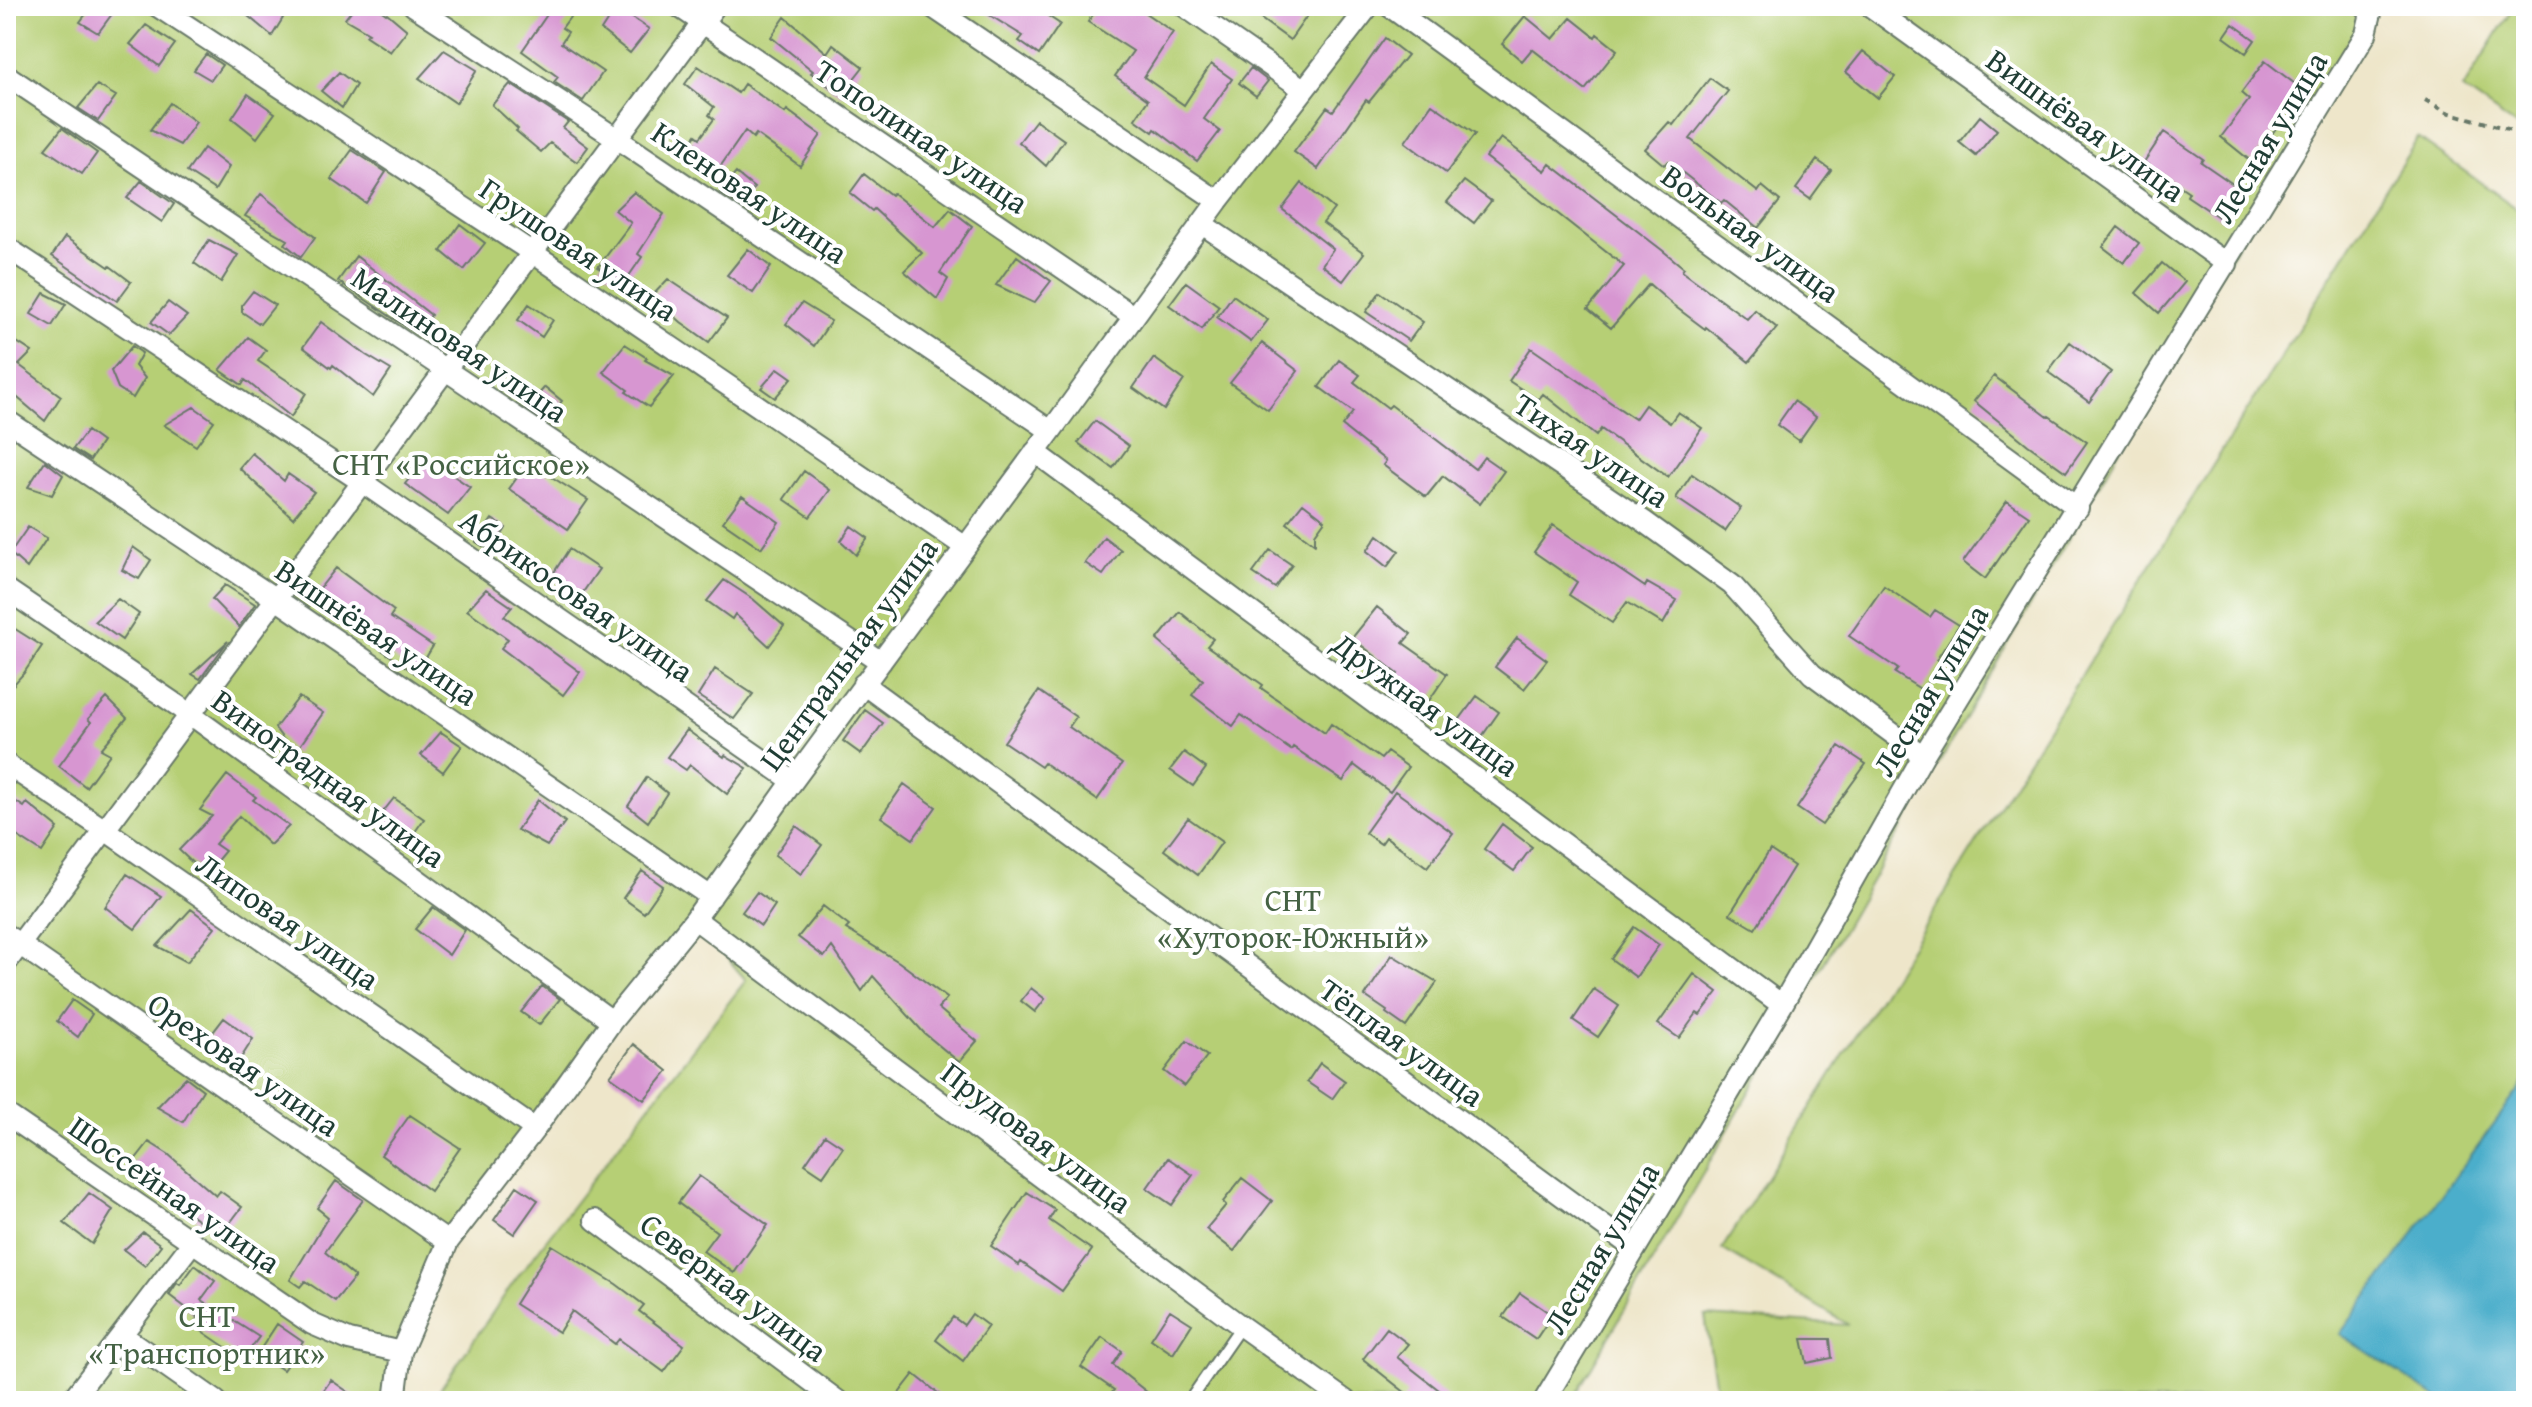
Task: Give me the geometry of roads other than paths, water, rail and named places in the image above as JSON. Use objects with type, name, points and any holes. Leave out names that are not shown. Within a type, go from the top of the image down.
[{"type":"street","name":"Грушовая улица","points":[[157,6],[533,253],[964,546]]},
{"type":"street","name":"Кленовая улица","points":[[414,6],[1051,431]]},
{"type":"street","name":"Тополиная улица","points":[[678,6],[709,14],[1133,316]]},
{"type":"street","points":[[931,6],[1218,201]]},
{"type":"street","points":[[1184,6],[1303,89]]},
{"type":"street","name":"Центральная улица","points":[[395,1401],[401,1352],[448,1242],[535,1129],[612,1021],[695,919],[1133,316],[1369,6]]},
{"type":"street","name":"Вольная улица","points":[[1389,6],[2078,508]]},
{"type":"street","name":"Вишнёвая улица","points":[[1870,6],[2227,264]]},
{"type":"street","name":"Лесная улица","points":[[1544,1401],[1782,1005],[1923,756],[2078,508],[2366,34],[2368,10]]},
{"type":"street","points":[[6,963],[12,940],[105,830],[709,14]]},
{"type":"street","name":"Малиновая улица","points":[[6,75],[881,662]]},
{"type":"street","name":"Тихая улица","points":[[1202,224],[1645,522],[1732,585],[1812,674],[1923,756]]},
{"type":"street","name":"Абрикосовая улица","points":[[6,247],[362,482],[793,781]]},
{"type":"street","name":"Вишнёвая улица","points":[[6,420],[276,599],[711,897]]},
{"type":"street","name":"Дружная улица","points":[[1035,452],[1782,1005]]},
{"type":"street","name":"Виноградная улица","points":[[6,589],[190,714],[612,1021]]},
{"type":"street","name":"Тёплая улица","points":[[863,684],[1635,1249]]},
{"type":"street","name":"Липовая улица","points":[[6,764],[535,1129]]},
{"type":"street","name":"Прудовая улица","points":[[695,919],[1346,1401]]},
{"type":"street","name":"Ореховая улица","points":[[12,940],[448,1242]]},
{"type":"street","name":"Шоссейная улица","points":[[6,1114],[312,1324],[349,1340],[401,1352]]},
{"type":"street","name":"Северная улица","points":[[595,1220],[838,1401]]},
{"type":"street","points":[[71,1401],[192,1243]]},
{"type":"street","points":[[122,1335],[216,1401]]},
{"type":"lane","points":[[1189,1401],[1241,1326]]},
{"type":"water","points":[[2526,1080],[2526,1401],[2442,1401],[2340,1334]]},
{"type":"park label","name":"СНТ «Российское»","points":[[461,463]]},
{"type":"park label","name":"СНТ «Хуторок-Южный»","points":[[1293,918]]},
{"type":"park label","name":"СНТ «Транспортник»","points":[[207,1334]]}]
